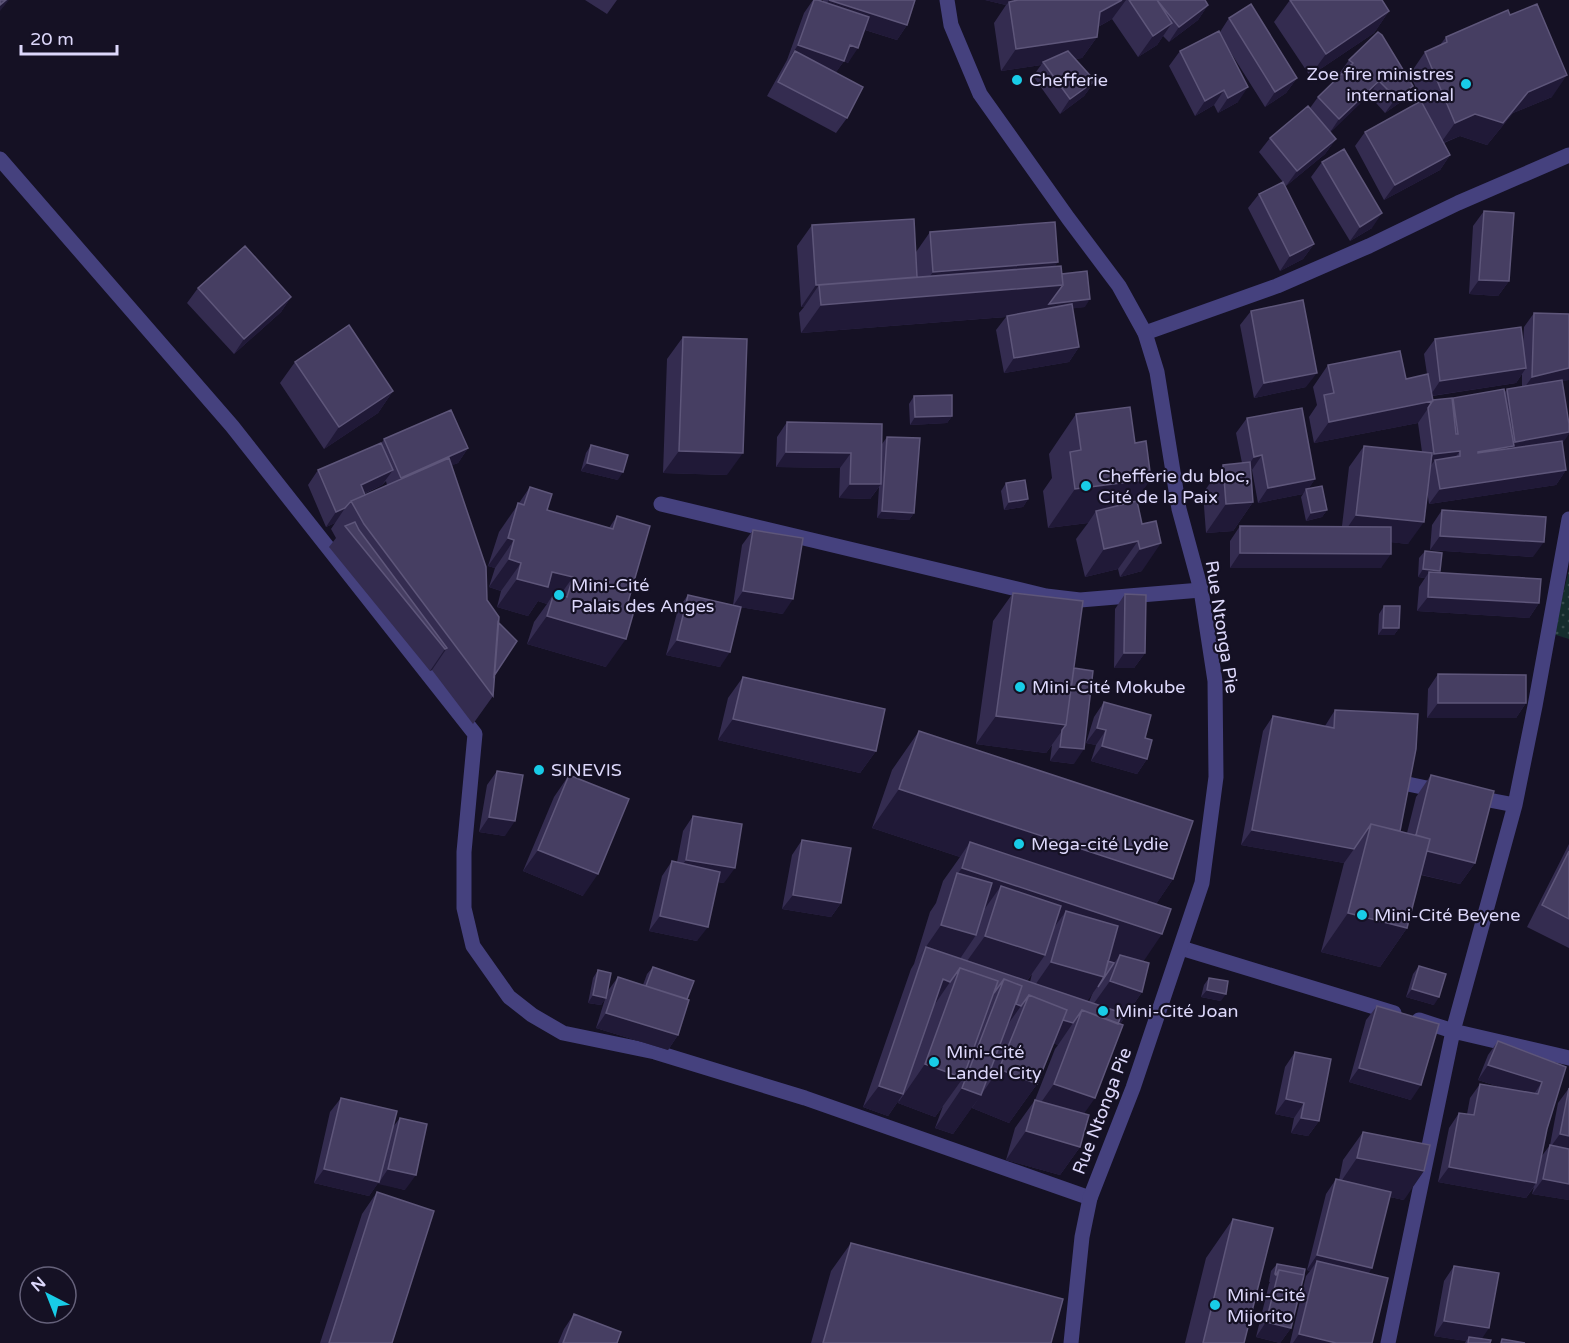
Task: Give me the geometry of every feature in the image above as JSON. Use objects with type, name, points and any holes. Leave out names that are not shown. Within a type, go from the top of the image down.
[{"type":"street","name":"Rue Ntonga Pie","points":[[946,0],[951,25],[980,94],[1119,286],[1145,333],[1157,372],[1179,508],[1201,590],[1215,681],[1216,777],[1202,883],[1133,1088],[1090,1198],[1082,1237],[1071,1343]]},
{"type":"street","points":[[1145,333],[1277,286],[1569,155]]},
{"type":"street","points":[[0,159],[232,426],[475,734],[464,852],[464,909],[473,946],[509,997],[532,1015],[563,1033],[655,1052],[805,1098],[1090,1198]]},
{"type":"street","points":[[661,504],[1046,596],[1080,600],[1201,590]]},
{"type":"street","points":[[1388,1343],[1453,1030],[1515,804],[1569,519]]},
{"type":"street","points":[[1403,783],[1515,804]]},
{"type":"street","points":[[1181,948],[1453,1030],[1569,1058]]},
{"type":"green space","points":[[1569,570],[1569,639],[1553,634]]},
{"type":"building","points":[[814,0],[869,17],[858,48],[850,45],[844,61],[798,45]]},
{"type":"building","points":[[829,0],[915,0],[907,25]]},
{"type":"building","points":[[1018,0],[1122,0],[1100,12],[1097,37],[1016,49],[1009,2]]},
{"type":"building","points":[[1129,0],[1157,0],[1172,23],[1153,36]]},
{"type":"building","points":[[1157,0],[1205,0],[1208,5],[1179,27]]},
{"type":"building","points":[[1290,0],[1382,0],[1389,11],[1326,54]]},
{"type":"building","points":[[1251,4],[1297,78],[1275,92],[1229,18]]},
{"type":"building","points":[[1537,4],[1567,75],[1528,92],[1503,123],[1475,114],[1455,123],[1425,52],[1447,42],[1446,37],[1508,10],[1510,15]]},
{"type":"building","points":[[1219,31],[1248,87],[1228,98],[1224,90],[1205,101],[1180,51]]},
{"type":"building","points":[[1378,32],[1413,86],[1396,98],[1379,81],[1339,119],[1318,97],[1353,63],[1349,60]]},
{"type":"building","points":[[795,51],[863,87],[847,118],[778,82]]},
{"type":"building","points":[[1068,51],[1095,81],[1070,99],[1043,62]]},
{"type":"building","points":[[1421,101],[1450,155],[1395,185],[1365,132]]},
{"type":"building","points":[[1308,106],[1336,139],[1297,171],[1270,138]]},
{"type":"building","points":[[1344,149],[1382,213],[1360,227],[1322,162]]},
{"type":"building","points":[[1283,182],[1314,244],[1290,256],[1259,194]]},
{"type":"building","points":[[1484,211],[1514,213],[1509,281],[1479,280]]},
{"type":"building","points":[[914,219],[917,277],[816,285],[812,225]]},
{"type":"building","points":[[1055,222],[1058,262],[933,272],[930,232]]},
{"type":"building","points":[[245,246],[291,297],[244,339],[198,288]]},
{"type":"building","points":[[1061,266],[1063,285],[821,305],[819,285]]},
{"type":"building","points":[[1087,271],[1090,299],[1049,304],[1063,285],[1062,274]]},
{"type":"building","points":[[1303,300],[1317,373],[1264,383],[1251,311]]},
{"type":"building","points":[[1072,304],[1079,347],[1014,358],[1007,316]]},
{"type":"building","points":[[1534,313],[1569,314],[1569,368],[1532,377]]},
{"type":"building","points":[[349,325],[393,391],[339,427],[295,362]]},
{"type":"building","points":[[1521,327],[1526,368],[1440,381],[1435,339]]},
{"type":"building","points":[[683,337],[747,339],[743,453],[679,451]]},
{"type":"building","points":[[1400,351],[1406,379],[1428,374],[1433,401],[1329,422],[1324,395],[1334,393],[1328,365]]},
{"type":"building","points":[[1562,380],[1569,432],[1515,442],[1507,389]]},
{"type":"building","points":[[1504,389],[1514,446],[1478,453],[1562,441],[1566,470],[1440,489],[1435,460],[1460,456],[1460,451],[1434,454],[1428,408],[1433,400],[1452,398],[1456,434],[1458,434],[1453,398]]},
{"type":"building","points":[[952,395],[952,416],[915,417],[914,396]]},
{"type":"building","points":[[1130,407],[1135,443],[1146,441],[1151,479],[1075,489],[1070,452],[1081,450],[1076,414]]},
{"type":"building","points":[[1302,408],[1315,479],[1268,488],[1262,455],[1254,457],[1247,418]]},
{"type":"building","points":[[451,410],[468,448],[401,478],[384,439]]},
{"type":"building","points":[[787,422],[882,424],[881,484],[850,484],[851,453],[786,452]]},
{"type":"building","points":[[887,437],[920,438],[914,513],[882,511]]},
{"type":"building","points":[[381,443],[393,470],[361,485],[365,495],[351,501],[345,508],[336,512],[318,470]]},
{"type":"building","points":[[591,445],[628,455],[623,472],[587,463]]},
{"type":"building","points":[[1364,446],[1432,453],[1424,522],[1356,515]]},
{"type":"building","points":[[449,458],[486,567],[487,600],[499,617],[493,696],[364,524],[351,501]]},
{"type":"building","points":[[1250,462],[1253,502],[1226,504],[1223,465]]},
{"type":"building","points":[[1025,480],[1028,499],[1009,502],[1006,483]]},
{"type":"building","points":[[1322,486],[1327,510],[1311,513],[1306,489]]},
{"type":"building","points":[[530,487],[552,494],[547,510],[613,529],[617,516],[650,526],[628,602],[636,604],[626,639],[547,616],[554,593],[567,597],[573,577],[552,572],[548,587],[517,579],[521,563],[509,559],[514,540],[508,538],[518,503],[524,505]]},
{"type":"building","points":[[1137,501],[1142,524],[1156,521],[1161,543],[1140,549],[1138,541],[1104,549],[1096,511]]},
{"type":"building","points":[[1442,510],[1546,517],[1544,542],[1440,536]]},
{"type":"building","points":[[355,522],[447,648],[445,649],[345,526]]},
{"type":"building","points":[[1240,526],[1391,527],[1391,554],[1240,553]]},
{"type":"building","points":[[753,530],[803,538],[793,599],[743,591]]},
{"type":"building","points":[[1425,551],[1442,553],[1440,571],[1423,569]]},
{"type":"building","points":[[1429,572],[1541,579],[1539,603],[1428,597]]},
{"type":"building","points":[[1013,593],[1083,601],[1066,725],[996,716]]},
{"type":"building","points":[[1125,594],[1146,595],[1145,653],[1124,653]]},
{"type":"building","points":[[688,595],[741,607],[730,652],[677,640]]},
{"type":"building","points":[[1384,606],[1400,606],[1399,628],[1383,628]]},
{"type":"building","points":[[498,622],[517,641],[494,676]]},
{"type":"building","points":[[1074,668],[1093,671],[1084,749],[1060,747],[1062,730],[1066,725]]},
{"type":"building","points":[[1438,674],[1526,675],[1526,703],[1438,703]]},
{"type":"building","points":[[743,677],[885,709],[876,751],[733,719]]},
{"type":"building","points":[[1104,702],[1151,715],[1145,738],[1152,740],[1147,759],[1102,746],[1106,730],[1097,728]]},
{"type":"building","points":[[1335,710],[1418,714],[1416,749],[1400,831],[1371,824],[1354,849],[1252,830],[1273,716],[1334,728]]},
{"type":"building","points":[[919,731],[1193,821],[1173,879],[899,789]]},
{"type":"building","points":[[497,771],[523,775],[515,821],[489,817]]},
{"type":"building","points":[[569,775],[629,799],[598,874],[538,850]]},
{"type":"building","points":[[1431,775],[1494,791],[1475,863],[1427,851],[1430,839],[1416,835]]},
{"type":"building","points":[[693,816],[742,824],[735,868],[686,860]]},
{"type":"building","points":[[1371,824],[1430,839],[1407,928],[1348,913]]},
{"type":"building","points":[[802,840],[851,848],[841,903],[793,895]]},
{"type":"building","points":[[970,842],[1171,909],[1162,934],[962,868]]},
{"type":"building","points":[[1569,851],[1569,919],[1542,905]]},
{"type":"building","points":[[672,861],[720,872],[708,927],[660,916]]},
{"type":"building","points":[[957,873],[992,883],[976,935],[941,925]]},
{"type":"building","points":[[1001,886],[1061,906],[1045,955],[985,936]]},
{"type":"building","points":[[1066,911],[1118,926],[1104,977],[1051,962]]},
{"type":"building","points":[[926,947],[1122,1013],[1118,1024],[1082,1010],[1073,1023],[1063,1020],[1067,1010],[1029,995],[1021,1006],[1016,1004],[1022,986],[1004,979],[994,993],[998,981],[960,968],[950,982],[943,979],[903,1094],[879,1086]]},
{"type":"building","points":[[1120,955],[1149,963],[1142,992],[1110,981]]},
{"type":"building","points":[[1108,961],[1114,963],[1098,987],[1104,977]]},
{"type":"building","points":[[1419,966],[1446,974],[1439,997],[1412,989]]},
{"type":"building","points":[[653,967],[694,981],[687,999],[646,986]]},
{"type":"building","points":[[960,968],[998,981],[963,1078],[925,1064]]},
{"type":"building","points":[[598,970],[611,973],[606,998],[593,995]]},
{"type":"building","points":[[618,977],[689,1000],[678,1035],[606,1013]]},
{"type":"building","points":[[1209,978],[1228,981],[1226,994],[1207,990]]},
{"type":"building","points":[[1004,979],[1022,986],[981,1095],[962,1088]]},
{"type":"building","points":[[1029,995],[1067,1010],[1037,1084],[999,1069]]},
{"type":"building","points":[[1377,1006],[1439,1024],[1421,1085],[1359,1068]]},
{"type":"building","points":[[1082,1010],[1123,1025],[1095,1098],[1054,1084]]},
{"type":"building","points":[[1498,1041],[1566,1067],[1547,1129],[1536,1183],[1449,1167],[1459,1113],[1474,1115],[1480,1084],[1538,1094],[1542,1082],[1488,1065]]},
{"type":"building","points":[[1295,1052],[1331,1059],[1319,1121],[1301,1118],[1304,1103],[1286,1099]]},
{"type":"building","points":[[1569,1088],[1569,1136],[1560,1134]]},
{"type":"building","points":[[341,1098],[397,1111],[379,1182],[324,1169]]},
{"type":"building","points":[[1035,1100],[1089,1115],[1080,1147],[1026,1131]]},
{"type":"building","points":[[400,1118],[427,1124],[416,1175],[388,1169]]},
{"type":"building","points":[[1363,1132],[1430,1145],[1424,1171],[1357,1158]]},
{"type":"building","points":[[1550,1145],[1569,1149],[1569,1184],[1543,1179]]},
{"type":"building","points":[[1336,1179],[1391,1192],[1372,1268],[1317,1255]]},
{"type":"building","points":[[377,1192],[434,1211],[392,1343],[329,1343]]},
{"type":"building","points":[[1233,1219],[1273,1228],[1244,1343],[1203,1343]]},
{"type":"building","points":[[851,1243],[1063,1299],[1051,1343],[823,1343]]},
{"type":"building","points":[[1317,1261],[1388,1278],[1372,1343],[1336,1343],[1299,1334]]},
{"type":"building","points":[[1277,1264],[1305,1269],[1304,1275],[1279,1270],[1276,1275]]},
{"type":"building","points":[[1454,1266],[1499,1273],[1489,1328],[1444,1321]]},
{"type":"building","points":[[1279,1270],[1304,1275],[1291,1328],[1266,1322]]},
{"type":"building","points":[[574,1314],[621,1332],[617,1343],[563,1343]]},
{"type":"building","points":[[1469,1337],[1491,1340],[1490,1343],[1468,1343]]},
{"type":"building","points":[[1502,1339],[1525,1343],[1501,1343]]},
{"type":"place","name":"Chefferie","points":[[1017,80]]},
{"type":"place","name":"Zoe fire ministres international","points":[[1466,84]]},
{"type":"place","name":"Chefferie du bloc, Cité de la Paix","points":[[1086,486]]},
{"type":"place","name":"Mini-Cité Palais des Anges","points":[[559,595]]},
{"type":"place","name":"Mini-Cité Mokube","points":[[1020,687]]},
{"type":"place","name":"SINEVIS","points":[[539,770]]},
{"type":"place","name":"Mega-cité Lydie","points":[[1019,844]]},
{"type":"place","name":"Mini-Cité Beyene","points":[[1362,915]]},
{"type":"place","name":"Mini-Cité Joan","points":[[1103,1011]]},
{"type":"place","name":"Mini-Cité Landel City","points":[[934,1062]]},
{"type":"place","name":"Mini-Cité Mijorito","points":[[1215,1305]]}]
